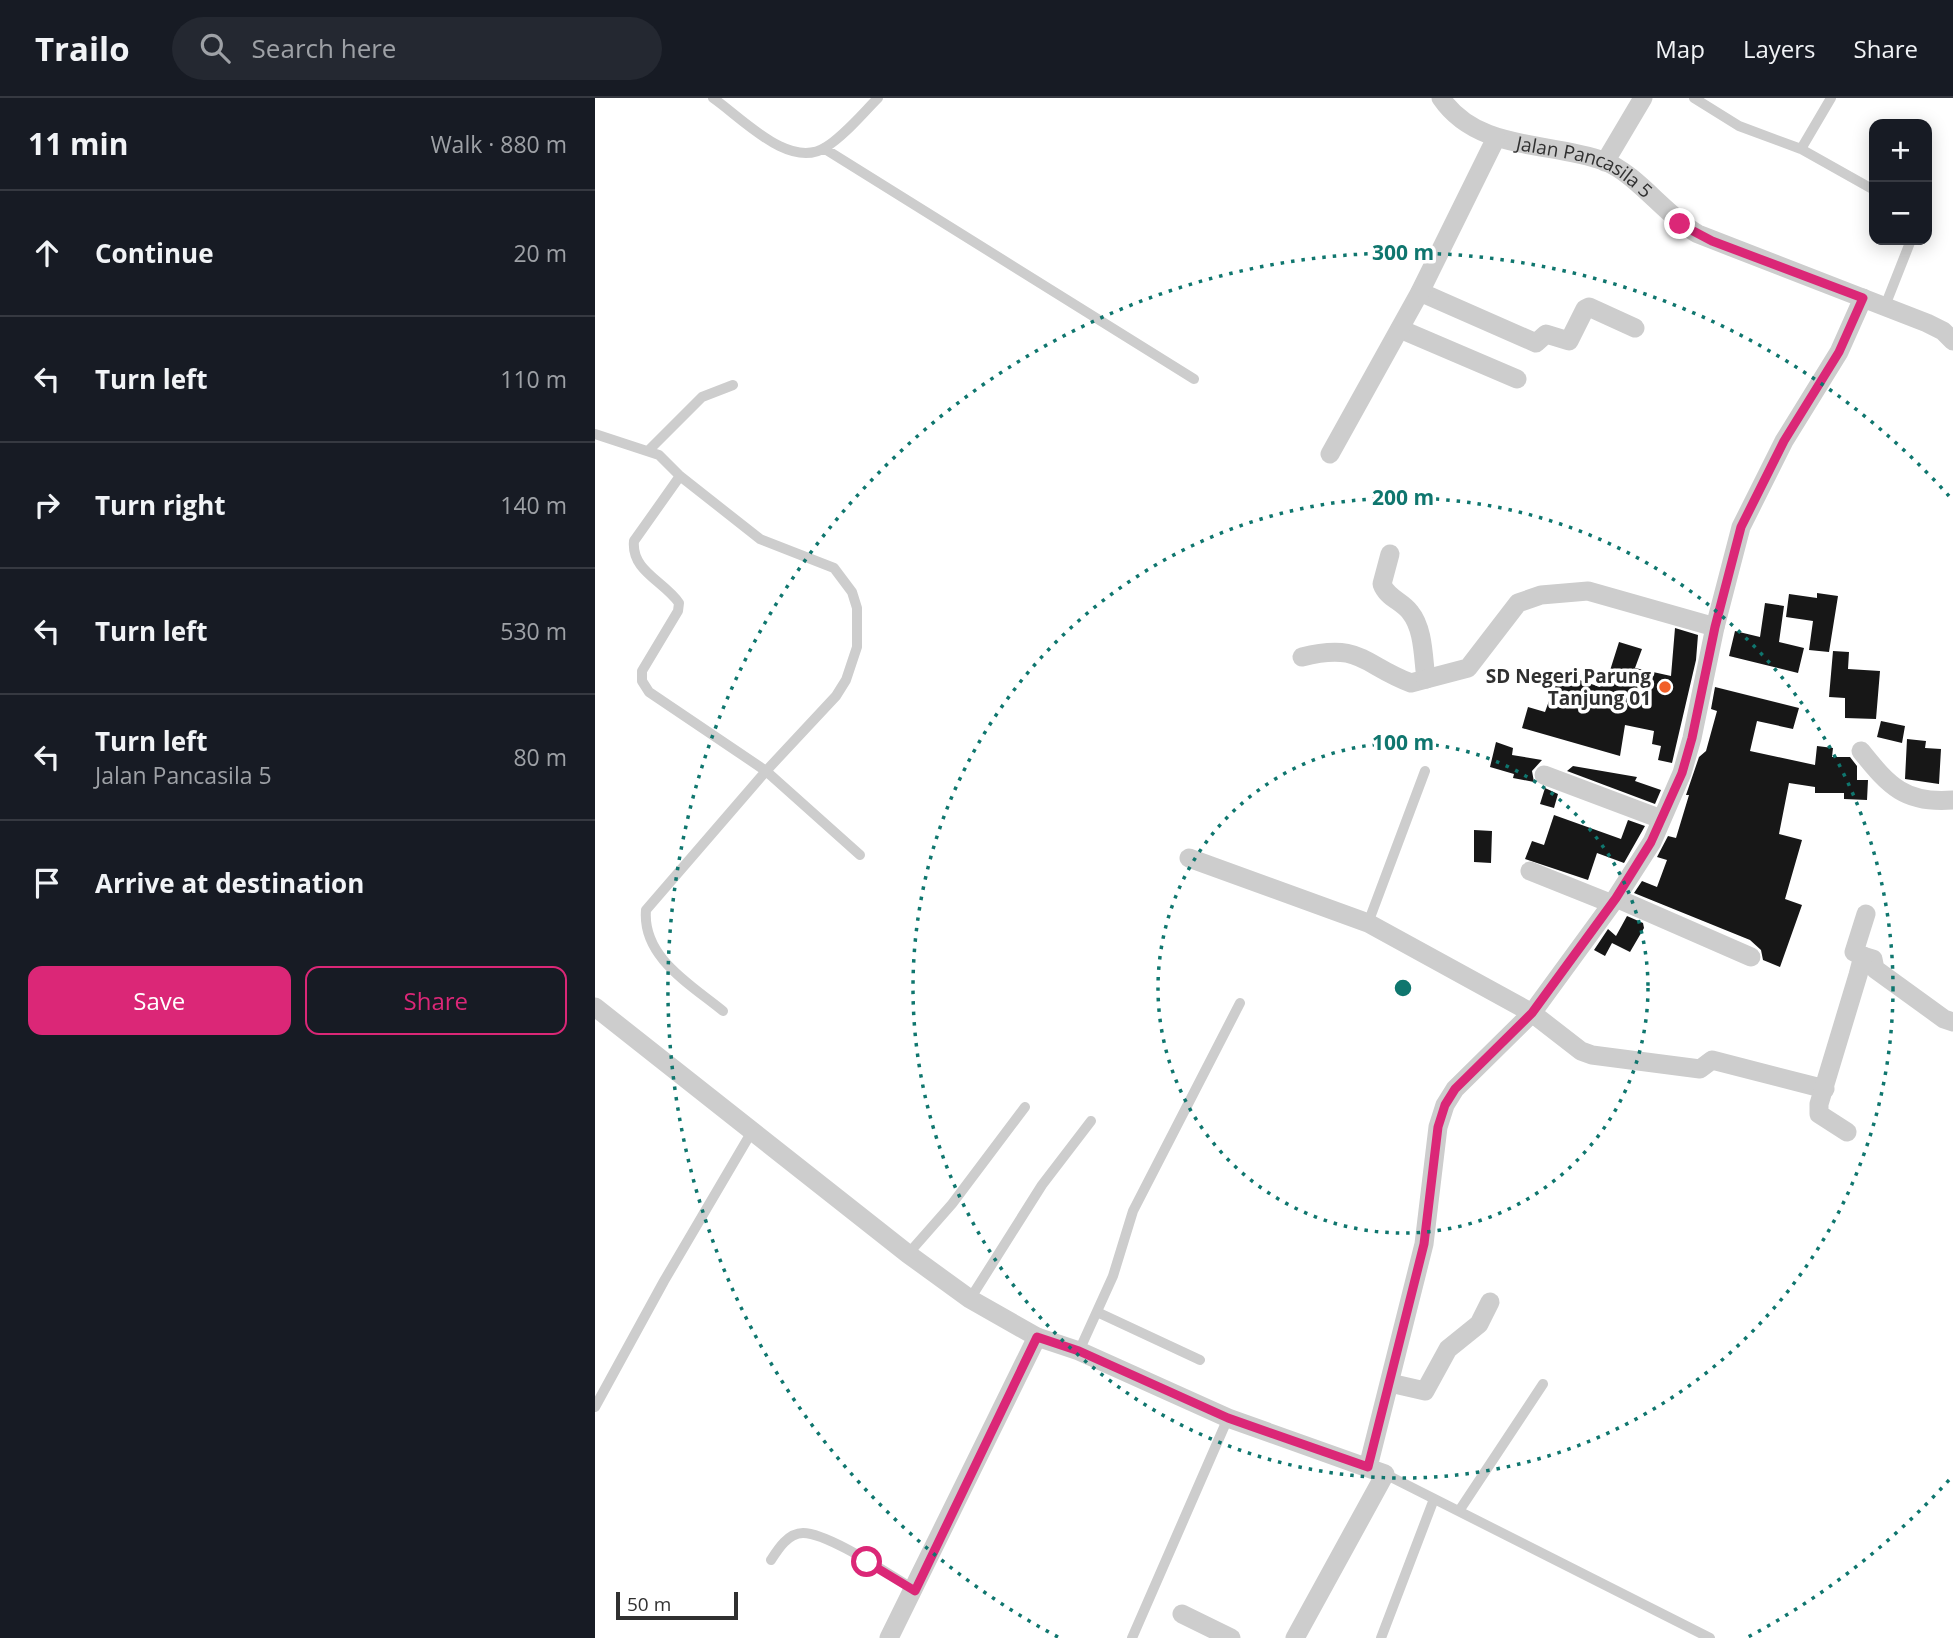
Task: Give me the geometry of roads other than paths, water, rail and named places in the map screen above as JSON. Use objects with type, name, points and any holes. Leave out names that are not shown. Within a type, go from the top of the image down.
[{"type":"street","name":"Jalan Pancasila 5","points":[[1441,98],[1458,117],[1496,138],[1605,162],[1627,177],[1680,224],[1698,234],[1950,331]]},
{"type":"street","points":[[1605,162],[1643,98]]},
{"type":"street","points":[[1330,454],[1420,292],[1496,138]]},
{"type":"street","points":[[1420,292],[1535,343],[1546,334],[1569,341],[1585,309],[1590,307],[1635,328]]},
{"type":"street","points":[[1295,1638],[1376,1470],[1390,1383],[1424,1244],[1438,1127],[1445,1105],[1455,1089],[1532,1013],[1613,901],[1651,842],[1682,773],[1692,738],[1715,627],[1741,527],[1784,441],[1839,352],[1863,298]]},
{"type":"street","points":[[1400,329],[1517,379]]},
{"type":"street","points":[[1390,554],[1382,584],[1388,594],[1411,612],[1419,631],[1426,679]]},
{"type":"street","points":[[1302,657],[1327,651],[1346,652],[1370,660],[1411,683],[1468,668],[1518,603],[1541,595],[1588,591],[1715,627]]},
{"type":"street","points":[[1861,751],[1888,781],[1915,799],[1953,800]]},
{"type":"street","points":[[1544,775],[1661,819]]},
{"type":"street","points":[[1189,858],[1368,923],[1532,1013],[1581,1051],[1593,1055],[1700,1069],[1712,1060],[1825,1089]]},
{"type":"street","points":[[1530,871],[1613,901],[1751,957]]},
{"type":"street","points":[[1866,914],[1854,952],[1873,959],[1875,969],[1944,1019],[1953,1022]]},
{"type":"street","points":[[1847,1132],[1819,1114],[1819,1104],[1863,956]]},
{"type":"street","points":[[595,1007],[639,1038],[751,1133],[970,1299],[1037,1337],[1079,1351],[1228,1418],[1376,1470]]},
{"type":"street","points":[[1390,1383],[1425,1391],[1448,1349],[1479,1324],[1490,1302]]},
{"type":"street","points":[[889,1638],[915,1591],[1037,1337]]},
{"type":"street","points":[[1182,1614],[1231,1638]]},
{"type":"lane","points":[[713,98],[785,151],[800,155],[825,149],[878,98]]},
{"type":"lane","points":[[1694,98],[1739,126],[1801,149],[1869,187]]},
{"type":"lane","points":[[1801,149],[1831,98]]},
{"type":"lane","points":[[825,149],[1194,379]]},
{"type":"lane","points":[[1885,306],[1909,245]]},
{"type":"lane","points":[[648,451],[702,397],[733,385]]},
{"type":"lane","points":[[595,434],[659,455],[680,476],[760,539],[834,568],[852,592],[858,626],[857,647],[846,680],[836,696],[766,771],[646,910],[645,925],[663,962],[723,1011]]},
{"type":"lane","points":[[680,476],[635,541],[633,551],[637,563],[679,603],[678,611],[640,677],[649,692],[766,771],[860,855]]},
{"type":"lane","points":[[1368,923],[1425,771]]},
{"type":"lane","points":[[1079,1351],[1113,1276],[1133,1211],[1240,1003]]},
{"type":"lane","points":[[908,1254],[952,1204],[1025,1107]]},
{"type":"lane","points":[[970,1299],[1042,1185],[1091,1121]]},
{"type":"lane","points":[[595,1407],[663,1281],[751,1133]]},
{"type":"lane","points":[[1097,1312],[1200,1360]]},
{"type":"lane","points":[[1459,1511],[1543,1384]]},
{"type":"lane","points":[[1132,1638],[1228,1418]]},
{"type":"lane","points":[[1376,1470],[1708,1638]]},
{"type":"lane","points":[[1381,1638],[1434,1499]]},
{"type":"lane","points":[[771,1560],[791,1536],[802,1533],[821,1537],[915,1591]]},
{"type":"place","name":"SD Negeri Parung Tanjung 01","points":[[1665,687]]}]
